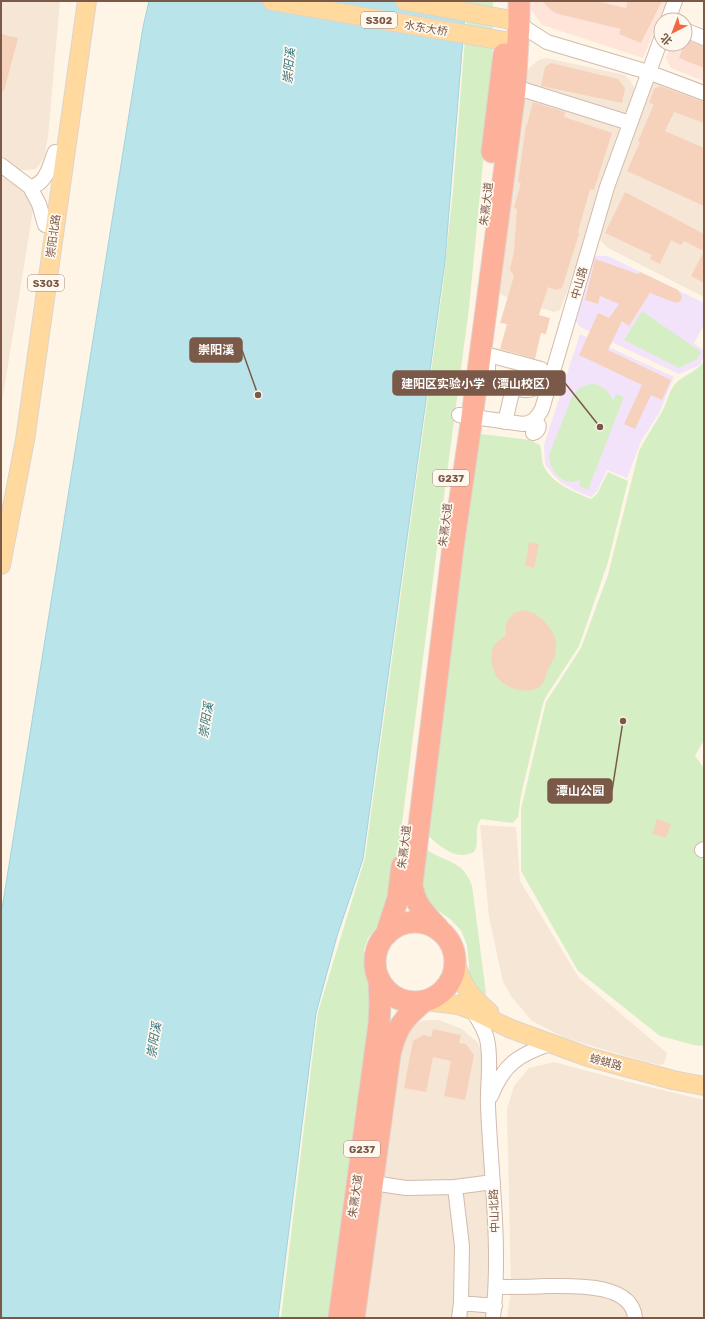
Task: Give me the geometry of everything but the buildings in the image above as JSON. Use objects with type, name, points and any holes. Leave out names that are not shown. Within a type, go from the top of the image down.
[{"type":"highway","name":"G237","points":[[511,26],[519,1]]},
{"type":"highway","name":"朱熹大道","points":[[386,935],[398,898],[465,416],[515,87],[511,26]]},
{"type":"highway","name":"朱熹大道","points":[[439,930],[417,903],[413,895],[412,884],[453,547],[465,416],[511,26]]},
{"type":"highway","name":"G237","points":[[417,922],[429,924],[439,930],[446,936],[452,945],[455,954],[456,964],[450,983],[440,994],[425,1001],[410,1002],[397,998],[386,990],[379,979],[375,968],[375,956],[379,944],[386,935],[395,927],[406,923],[417,922]]},
{"type":"highway","name":"朱熹大道","points":[[339,1318],[379,1024],[379,979]]},
{"type":"highway","name":"朱熹大道","points":[[354,1318],[390,1054],[394,1038],[400,1026],[410,1014],[425,1001]]},
{"type":"main road","name":"崇阳北路","points":[[1,509],[14,440],[45,226],[74,1]]},
{"type":"main road","name":"崇阳北路","points":[[1,564],[24,440],[87,1]]},
{"type":"main road","name":"水东大桥","points":[[272,1],[485,38],[511,26]]},
{"type":"main road","name":"水东大桥","points":[[405,1],[486,15],[511,26]]},
{"type":"main road","points":[[456,964],[461,981],[471,997],[489,1012],[512,1026]]},
{"type":"main road","points":[[425,1001],[458,1005],[512,1026],[599,1055],[704,1080]]},
{"type":"main road","name":"螃蜞路","points":[[512,1026],[550,1044],[595,1059],[673,1080],[704,1086]]},
{"type":"street","points":[[671,12],[676,1]]},
{"type":"street","points":[[511,26],[547,42],[648,72],[704,93]]},
{"type":"street","points":[[693,33],[704,38]]},
{"type":"street","name":"中山路","points":[[465,416],[523,424],[531,428],[542,409],[607,187],[656,52]]},
{"type":"street","points":[[515,87],[630,123]]},
{"type":"street","points":[[30,187],[41,183],[55,152]]},
{"type":"street","points":[[1,165],[30,187],[39,204],[45,226]]},
{"type":"street","points":[[505,422],[513,388]]},
{"type":"street","name":"中山北路","points":[[472,1010],[483,1028],[487,1040],[489,1064],[488,1104],[497,1287],[494,1312]]},
{"type":"street","points":[[488,1104],[497,1082],[507,1068],[527,1052],[550,1044]]},
{"type":"street","points":[[372,1183],[406,1188],[455,1187],[493,1182]]},
{"type":"street","points":[[455,1187],[462,1246],[462,1280],[459,1318]]},
{"type":"street","points":[[497,1287],[583,1286],[601,1288],[626,1300],[632,1307],[635,1318]]},
{"type":"street","points":[[461,1303],[494,1312]]},
{"type":"shaded area","points":[[1,1],[60,1],[48,137],[44,158],[36,169],[20,170],[1,156]]},
{"type":"shaded area","points":[[530,1],[667,1],[662,12],[653,12],[653,34],[643,58],[542,25],[530,8]]},
{"type":"shaded area","points":[[693,35],[704,40],[704,81],[671,68],[666,58],[669,52],[693,52]]},
{"type":"shaded area","points":[[546,58],[625,75],[635,89],[633,100],[600,191],[570,284],[560,310],[554,312],[510,299],[502,295],[494,288],[526,74],[530,67],[539,60]]},
{"type":"shaded area","points":[[654,82],[704,100],[704,297],[608,248],[598,238],[649,89]]},
{"type":"shaded area","points":[[1,175],[28,194],[33,210],[1,408]]},
{"type":"shaded area","points":[[593,256],[608,256],[704,303],[704,325],[694,343],[704,351],[700,365],[679,374],[580,327],[575,320]]},
{"type":"shaded area","points":[[580,334],[674,377],[659,413],[641,441],[627,478],[607,470],[597,491],[591,497],[562,483],[554,476],[545,464],[544,445]]},
{"type":"shaded area","points":[[480,825],[516,827],[520,881],[579,978],[667,1053],[664,1064],[659,1065],[643,1061],[565,1038],[532,1021],[511,996],[503,982],[489,917]]},
{"type":"shaded area","points":[[427,1020],[439,1020],[462,1029],[477,1042],[482,1051],[482,1102],[490,1246],[490,1282],[485,1318],[365,1318],[401,1039],[417,1023]]},
{"type":"shaded area","points":[[554,1062],[704,1100],[704,1318],[507,1318],[511,1290],[507,1109],[514,1086],[529,1068]]},
{"type":"green space","points":[[468,1],[493,1],[492,70],[469,308],[394,886],[383,919],[368,938],[364,949],[364,962],[370,992],[372,1016],[334,1318],[281,1318],[318,1012],[365,858],[443,285],[453,190]]},
{"type":"green space","points":[[642,311],[701,352],[697,359],[679,368],[624,340]]},
{"type":"green space","points":[[704,361],[704,740],[695,756],[704,768],[704,1046],[694,1045],[660,1036],[578,971],[521,871],[521,809],[546,702],[581,648],[608,575],[639,451],[663,410],[675,384],[698,368]]},
{"type":"green space","points":[[591,384],[599,385],[605,389],[613,401],[616,394],[624,397],[588,490],[579,486],[581,479],[569,482],[559,477],[552,467],[549,455],[573,395],[581,387]]},
{"type":"green space","points":[[481,434],[530,440],[540,445],[543,464],[546,471],[563,486],[591,499],[597,494],[608,472],[628,481],[608,562],[579,646],[545,698],[542,707],[521,795],[518,817],[513,823],[481,819],[477,828],[477,844],[474,852],[462,855],[452,853],[441,847],[425,831],[477,435]]},
{"type":"green space","points":[[424,848],[458,866],[468,877],[472,886],[486,993],[482,996],[469,983],[467,945],[461,930],[450,919],[426,902],[420,878]]},
{"type":"water","points":[[149,1],[466,1],[445,261],[363,859],[337,936],[316,1013],[278,1318],[1,1318],[1,915],[143,27]]},
{"type":"place","name":"崇阳溪","points":[[258,395]]},
{"type":"place","name":"建阳区实验小学（潭山校区）","points":[[600,427]]},
{"type":"place","name":"潭山公园","points":[[623,721]]}]
